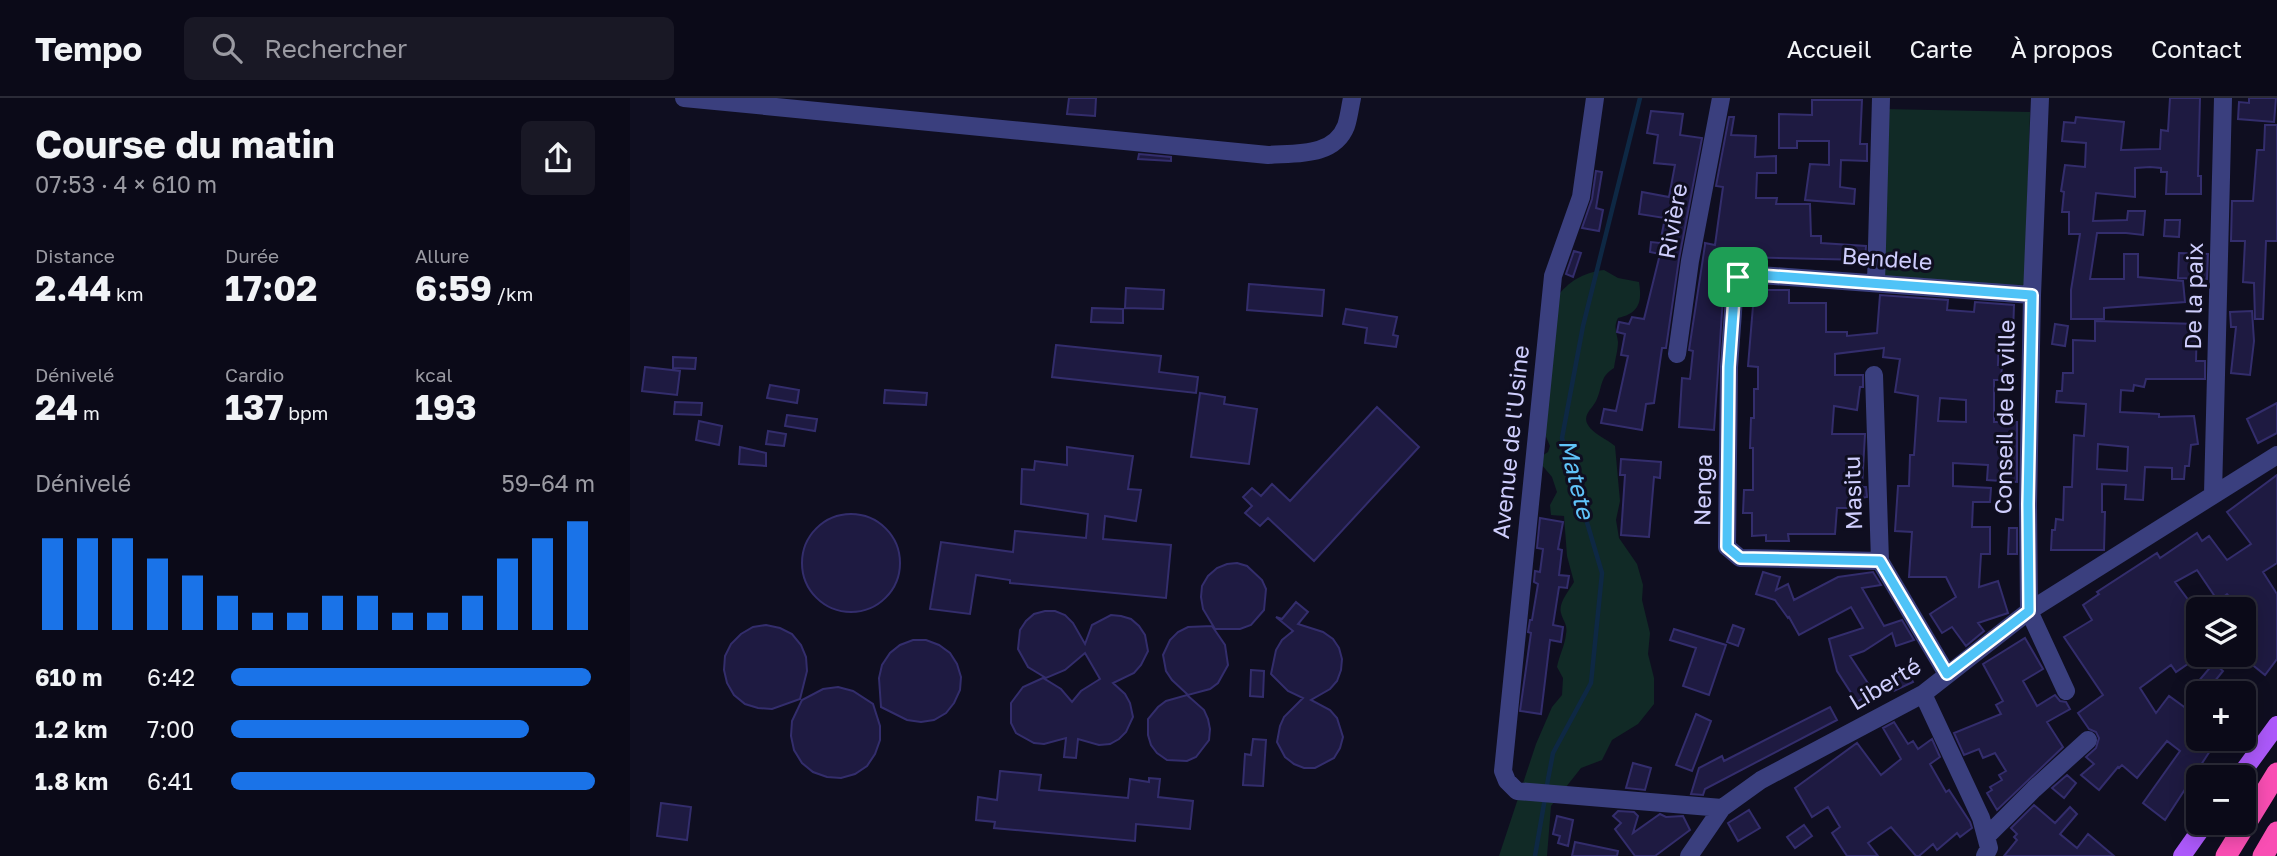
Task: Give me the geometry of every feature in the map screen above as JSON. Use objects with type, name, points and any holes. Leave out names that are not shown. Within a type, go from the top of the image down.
[{"type":"highway","points":[[2226,856],[2277,773]]},
{"type":"highway","points":[[2263,856],[2277,832]]},
{"type":"main road","points":[[2248,765],[2277,725]]},
{"type":"main road","points":[[2182,856],[2197,835]]},
{"type":"street","points":[[684,98],[1268,155],[1313,152],[1335,144],[1346,127],[1352,98]]},
{"type":"street","name":"Avenue de l'Usine","points":[[1595,98],[1581,197],[1553,276],[1503,771],[1507,781],[1517,791],[1722,808]]},
{"type":"street","name":"Rivière","points":[[1677,354],[1690,261],[1721,98]]},
{"type":"street","points":[[1875,283],[1881,98]]},
{"type":"street","name":"Conseil de la ville","points":[[2029,611],[2032,295],[2040,98]]},
{"type":"street","name":"De la paix","points":[[2213,494],[2223,98]]},
{"type":"street","name":"Bendele","points":[[1738,277],[1746,274],[2032,295]]},
{"type":"street","name":"Nenga","points":[[1738,277],[1735,284],[1729,367],[1727,547],[1740,558],[1880,561]]},
{"type":"street","name":"Masitu","points":[[1874,375],[1880,561],[1947,674]]},
{"type":"street","name":"Liberté","points":[[1689,856],[1722,808],[1762,780],[1923,694],[2029,611],[2277,455]]},
{"type":"street","points":[[2029,611],[2066,691]]},
{"type":"street","points":[[1923,694],[1987,836],[1989,848],[1985,856]]},
{"type":"street","points":[[1987,836],[2088,740]]},
{"type":"green space","points":[[1883,109],[2030,112],[2025,285],[1879,281]]},
{"type":"green space","points":[[1604,270],[1618,278],[1639,282],[1640,295],[1635,309],[1618,318],[1618,345],[1614,368],[1604,379],[1586,421],[1593,431],[1615,446],[1620,501],[1616,520],[1619,538],[1637,564],[1643,585],[1642,600],[1650,633],[1648,654],[1654,678],[1654,704],[1638,724],[1612,740],[1602,760],[1581,768],[1551,806],[1547,856],[1499,856],[1536,744],[1552,707],[1562,695],[1563,678],[1557,667],[1566,626],[1560,609],[1574,582],[1567,556],[1564,516],[1551,515],[1550,505],[1557,492],[1552,477],[1541,464],[1540,457],[1548,452],[1550,446],[1544,432],[1556,298],[1577,279]]},
{"type":"building","points":[[1069,98],[1096,98],[1095,116],[1067,114]]},
{"type":"building","points":[[2170,98],[2200,98],[2198,176],[2201,176],[2201,194],[2166,194],[2167,172],[2161,172],[2161,168],[2150,167],[2135,168],[2135,197],[2096,193],[2093,221],[2127,220],[2128,211],[2145,211],[2143,235],[2097,233],[2090,279],[2124,279],[2124,254],[2138,254],[2138,277],[2183,281],[2185,302],[2104,308],[2104,319],[2071,319],[2071,290],[2080,234],[2069,234],[2069,212],[2062,212],[2064,192],[2061,191],[2065,165],[2085,167],[2086,143],[2062,141],[2064,122],[2075,123],[2076,117],[2124,122],[2121,150],[2160,149],[2161,130],[2168,131]]},
{"type":"building","points":[[2249,98],[2276,98],[2274,122],[2238,119],[2239,102],[2249,103]]},
{"type":"building","points":[[1812,100],[1862,100],[1860,144],[1867,144],[1867,161],[1841,160],[1840,187],[1855,189],[1854,204],[1805,200],[1810,164],[1829,165],[1829,141],[1797,141],[1797,148],[1779,148],[1779,114],[1812,115]]},
{"type":"building","points":[[1651,111],[1683,114],[1680,135],[1702,138],[1679,259],[1666,348],[1662,348],[1654,403],[1646,404],[1642,430],[1601,423],[1604,409],[1616,411],[1628,356],[1621,355],[1625,334],[1617,332],[1619,322],[1629,324],[1632,317],[1644,319],[1660,254],[1650,252],[1651,242],[1660,243],[1665,218],[1639,214],[1642,192],[1669,197],[1675,165],[1654,163],[1658,135],[1647,133]]},
{"type":"building","points":[[1729,117],[1734,117],[1731,135],[1756,136],[1755,157],[1776,156],[1776,173],[1757,173],[1756,198],[1777,198],[1776,204],[1810,204],[1811,236],[1821,236],[1821,243],[1866,246],[1865,260],[1734,257],[1733,268],[1724,283],[1714,430],[1679,427],[1682,378],[1690,379],[1693,351],[1689,350],[1705,243],[1715,245],[1723,187],[1716,186]]},
{"type":"building","points":[[2265,125],[2277,125],[2277,241],[2266,241],[2263,319],[2255,319],[2254,283],[2243,282],[2245,241],[2231,241],[2232,201],[2253,201],[2257,150],[2264,150]]},
{"type":"building","points":[[1139,154],[1171,157],[1171,161],[1138,159]]},
{"type":"building","points":[[1596,171],[1602,172],[1596,208],[1603,210],[1599,231],[1582,228],[1592,199]]},
{"type":"building","points":[[2165,220],[2180,220],[2179,237],[2164,236]]},
{"type":"building","points":[[1574,251],[1581,253],[1573,277],[1566,274]]},
{"type":"building","points":[[2179,253],[2208,254],[2207,279],[2178,278]]},
{"type":"building","points":[[1249,284],[1324,290],[1322,316],[1247,310]]},
{"type":"building","points":[[1126,288],[1164,290],[1163,309],[1125,308]]},
{"type":"building","points":[[1767,290],[1789,290],[1789,303],[1826,303],[1826,332],[1847,332],[1847,336],[1877,333],[1880,295],[1948,300],[1947,310],[1974,312],[1975,302],[2014,305],[2013,334],[1999,334],[1998,365],[2002,365],[2001,380],[1994,380],[1994,422],[2017,422],[2017,482],[1987,480],[1988,465],[1953,463],[1953,486],[1991,488],[1990,502],[1973,502],[1972,527],[1990,527],[1990,554],[1981,554],[1979,587],[1998,581],[2008,613],[1978,623],[1984,631],[1966,646],[1952,627],[1942,633],[1930,614],[1956,597],[1946,577],[1909,577],[1912,532],[1895,531],[1898,486],[1909,486],[1918,396],[1895,392],[1900,359],[1883,357],[1884,348],[1835,354],[1835,375],[1863,375],[1857,410],[1834,406],[1832,434],[1865,434],[1862,487],[1866,487],[1867,497],[1855,499],[1855,508],[1837,508],[1835,534],[1788,534],[1789,541],[1766,541],[1766,535],[1752,536],[1752,513],[1743,513],[1744,490],[1753,490],[1751,418],[1754,418],[1754,389],[1758,389],[1758,367],[1748,366],[1754,294],[1767,296]],"holes":[[[1940,398],[1966,400],[1966,422],[1938,421]]]},
{"type":"building","points":[[1092,308],[1123,309],[1123,323],[1091,322]]},
{"type":"building","points":[[1346,309],[1397,317],[1393,335],[1398,336],[1396,347],[1365,343],[1367,328],[1343,324]]},
{"type":"building","points":[[2252,311],[2254,341],[2250,375],[2231,373],[2236,327],[2231,327],[2230,312]]},
{"type":"building","points":[[2095,321],[2197,324],[2196,361],[2205,361],[2205,379],[2146,379],[2144,387],[2134,385],[2133,391],[2121,390],[2120,412],[2159,414],[2159,417],[2194,416],[2198,444],[2191,445],[2189,466],[2185,466],[2184,479],[2172,479],[2172,468],[2145,467],[2143,500],[2125,499],[2126,485],[2102,484],[2102,512],[2105,512],[2104,550],[2051,550],[2052,530],[2055,530],[2056,519],[2063,520],[2064,487],[2072,487],[2074,435],[2084,436],[2086,404],[2056,402],[2057,391],[2062,391],[2063,373],[2073,373],[2073,340],[2095,341]],"holes":[[[2098,444],[2128,447],[2127,471],[2097,469]]]},
{"type":"building","points":[[2055,324],[2068,326],[2065,346],[2052,344]]},
{"type":"building","points":[[1056,345],[1161,356],[1159,372],[1198,377],[1196,393],[1052,377]]},
{"type":"building","points":[[673,357],[696,358],[695,369],[673,368]]},
{"type":"building","points":[[645,367],[680,371],[677,395],[642,391]]},
{"type":"building","points":[[770,385],[799,390],[797,403],[767,398]]},
{"type":"building","points":[[885,390],[927,393],[926,405],[884,403]]},
{"type":"building","points":[[1200,393],[1225,397],[1224,404],[1257,409],[1249,464],[1191,457]]},
{"type":"building","points":[[675,402],[702,403],[701,415],[674,414]]},
{"type":"building","points":[[2277,403],[2277,433],[2258,443],[2247,419]]},
{"type":"building","points":[[1377,407],[1419,447],[1314,561],[1268,518],[1260,526],[1245,513],[1252,506],[1243,497],[1252,488],[1261,496],[1272,484],[1290,501]]},
{"type":"building","points":[[787,415],[817,419],[815,431],[785,426]]},
{"type":"building","points":[[699,421],[722,426],[719,445],[696,440]]},
{"type":"building","points":[[768,431],[786,434],[784,446],[766,444]]},
{"type":"building","points":[[740,447],[766,453],[766,466],[739,464]]},
{"type":"building","points":[[1067,447],[1133,456],[1128,489],[1141,490],[1136,521],[1105,516],[1103,539],[1171,545],[1166,598],[1010,583],[1010,580],[976,575],[970,614],[930,609],[941,542],[1013,552],[1015,531],[1086,538],[1088,514],[1021,504],[1022,469],[1034,470],[1035,461],[1067,465]]},
{"type":"building","points":[[1621,459],[1661,462],[1660,478],[1654,477],[1649,537],[1621,535],[1625,475],[1620,475]]},
{"type":"building","points":[[2277,475],[2277,563],[2263,572],[2277,594],[2277,659],[2265,675],[2255,667],[2256,597],[2230,597],[2227,594],[2215,597],[2197,570],[2175,582],[2186,597],[2186,665],[2176,672],[2171,665],[2140,688],[2156,713],[2169,696],[2186,708],[2186,751],[2210,751],[2201,765],[2186,765],[2186,788],[2165,820],[2143,803],[2180,751],[2167,741],[2137,778],[2122,765],[2099,790],[2081,775],[2094,764],[2086,757],[2096,748],[2099,738],[2078,713],[2103,695],[2064,637],[2092,620],[2083,605],[2099,594],[2097,592],[2157,553],[2160,558],[2197,533],[2202,541],[2209,536],[2227,560],[2251,544],[2227,512]]},
{"type":"building","points":[[851,514],[870,518],[885,529],[896,544],[900,563],[896,582],[885,597],[870,608],[851,612],[832,608],[817,597],[806,582],[802,563],[806,544],[817,529],[832,518]]},
{"type":"building","points":[[1540,518],[1563,522],[1558,549],[1562,550],[1559,575],[1569,576],[1567,588],[1559,587],[1553,625],[1563,627],[1561,642],[1550,640],[1541,714],[1520,711],[1531,633],[1528,632],[1538,584],[1534,582],[1535,571],[1540,572],[1543,549],[1537,548]]},
{"type":"building","points":[[2009,528],[2017,528],[2017,554],[2008,554]]},
{"type":"building","points":[[1237,563],[1247,566],[1262,580],[1266,589],[1264,610],[1251,625],[1240,629],[1215,629],[1203,609],[1202,586],[1217,568]]},
{"type":"building","points":[[1763,572],[1780,577],[1776,590],[1788,584],[1794,600],[1838,577],[1873,572],[1881,585],[1862,588],[1884,626],[1902,620],[1914,640],[1896,646],[1892,633],[1864,651],[1850,656],[1873,691],[1857,702],[1837,671],[1829,639],[1863,628],[1851,607],[1799,635],[1775,600],[1756,594]]},
{"type":"building","points":[[1296,602],[1308,612],[1298,624],[1323,632],[1333,639],[1342,659],[1337,681],[1330,689],[1311,700],[1330,710],[1337,718],[1343,737],[1334,758],[1315,768],[1294,764],[1285,757],[1277,742],[1284,717],[1303,698],[1288,691],[1271,674],[1276,650],[1282,640],[1293,631],[1276,617],[1282,619]]},
{"type":"building","points":[[1045,611],[1065,615],[1085,644],[1092,625],[1111,615],[1131,619],[1145,635],[1148,651],[1141,665],[1134,673],[1113,683],[1130,703],[1133,717],[1126,732],[1110,744],[1099,745],[1078,739],[1076,758],[1064,757],[1066,738],[1044,744],[1034,743],[1016,733],[1011,723],[1011,703],[1023,687],[1043,678],[1061,689],[1072,702],[1081,691],[1100,679],[1085,653],[1065,670],[1046,678],[1028,667],[1018,649],[1020,630],[1034,614]]},
{"type":"building","points":[[766,625],[792,634],[806,657],[807,671],[800,699],[772,709],[745,704],[734,695],[724,670],[725,656],[731,644],[753,627]]},
{"type":"building","points":[[1733,625],[1744,629],[1738,646],[1727,642]]},
{"type":"building","points":[[1212,626],[1225,645],[1228,665],[1218,683],[1210,689],[1188,695],[1166,671],[1163,655],[1170,640],[1178,632],[1188,627]]},
{"type":"building","points":[[1674,629],[1726,645],[1709,695],[1683,686],[1696,648],[1670,640]]},
{"type":"building","points":[[2025,638],[2043,669],[2023,681],[2037,706],[2055,695],[2060,701],[2066,702],[2070,709],[2047,722],[2063,747],[1997,810],[1987,793],[1992,790],[1990,787],[2002,780],[1999,775],[2006,771],[1995,753],[1983,758],[1979,749],[1964,755],[1954,733],[2001,714],[1996,705],[2003,701],[1983,664]]},
{"type":"building","points":[[913,640],[926,640],[950,653],[961,677],[960,690],[954,703],[946,713],[934,720],[907,720],[881,707],[879,678],[882,665],[890,653]]},
{"type":"building","points":[[2211,667],[2218,667],[2223,671],[2215,681],[2199,681]]},
{"type":"building","points":[[1251,670],[1264,671],[1263,697],[1250,696]]},
{"type":"building","points":[[1908,672],[1913,682],[1894,691],[1890,680]]},
{"type":"building","points":[[838,687],[853,691],[873,704],[880,726],[880,740],[867,766],[855,774],[841,778],[813,772],[802,763],[794,750],[791,736],[792,721],[802,700],[823,689]]},
{"type":"building","points":[[1187,695],[1204,710],[1210,729],[1209,740],[1196,757],[1187,761],[1167,760],[1151,745],[1148,719],[1166,701]]},
{"type":"building","points":[[1830,707],[1837,720],[1705,789],[1703,795],[1691,794],[1699,768],[1722,756],[1724,761]]},
{"type":"building","points":[[1696,714],[1711,721],[1692,771],[1676,765]]},
{"type":"building","points":[[1894,722],[1908,744],[1913,741],[1918,749],[1932,739],[1940,757],[1930,764],[1972,828],[1960,837],[1957,833],[1937,850],[1933,844],[1916,856],[1891,827],[1868,843],[1878,856],[1847,856],[1832,833],[1840,827],[1828,807],[1812,817],[1795,788],[1857,743],[1881,775],[1901,759],[1883,728]]},
{"type":"building","points":[[1253,739],[1266,740],[1263,786],[1243,785],[1245,754],[1251,755]]},
{"type":"building","points":[[1633,763],[1651,768],[1645,790],[1626,788]]},
{"type":"building","points":[[1000,771],[1041,775],[1039,790],[1128,798],[1130,779],[1149,782],[1149,778],[1160,779],[1158,797],[1193,801],[1190,829],[1136,824],[1135,841],[994,828],[995,822],[976,820],[978,797],[997,800]]},
{"type":"building","points":[[2067,775],[2076,783],[2064,798],[2052,788]]},
{"type":"building","points":[[661,803],[691,807],[687,840],[657,836]]},
{"type":"building","points":[[2034,805],[2055,823],[2070,807],[2077,814],[2060,834],[2077,848],[2088,834],[2114,856],[2004,856],[2017,840],[2014,837],[2017,834],[2011,828]]},
{"type":"building","points":[[1749,810],[1760,828],[1738,841],[1728,823]]},
{"type":"building","points":[[1618,811],[1634,812],[1638,816],[1633,833],[1660,814],[1666,817],[1683,816],[1690,830],[1655,856],[1635,856],[1615,829],[1621,823],[1613,816]]},
{"type":"building","points":[[1557,816],[1573,820],[1568,846],[1558,843],[1560,836],[1553,834]]},
{"type":"building","points":[[1804,825],[1812,836],[1795,848],[1787,837]]},
{"type":"building","points":[[1575,842],[1618,851],[1617,856],[1572,856]]},
{"type":"waterway","name":"Matete","points":[[1546,790],[1553,753],[1591,683],[1602,573],[1562,438],[1583,326],[1640,98]]},
{"type":"waterway","name":"Matete","points":[[1535,856],[1545,798]]},
{"type":"route","points":[[1746,274],[2032,295],[2029,611],[1947,674],[1880,561],[1740,558],[1727,547],[1729,367],[1735,284],[1738,277],[1746,274]]}]
